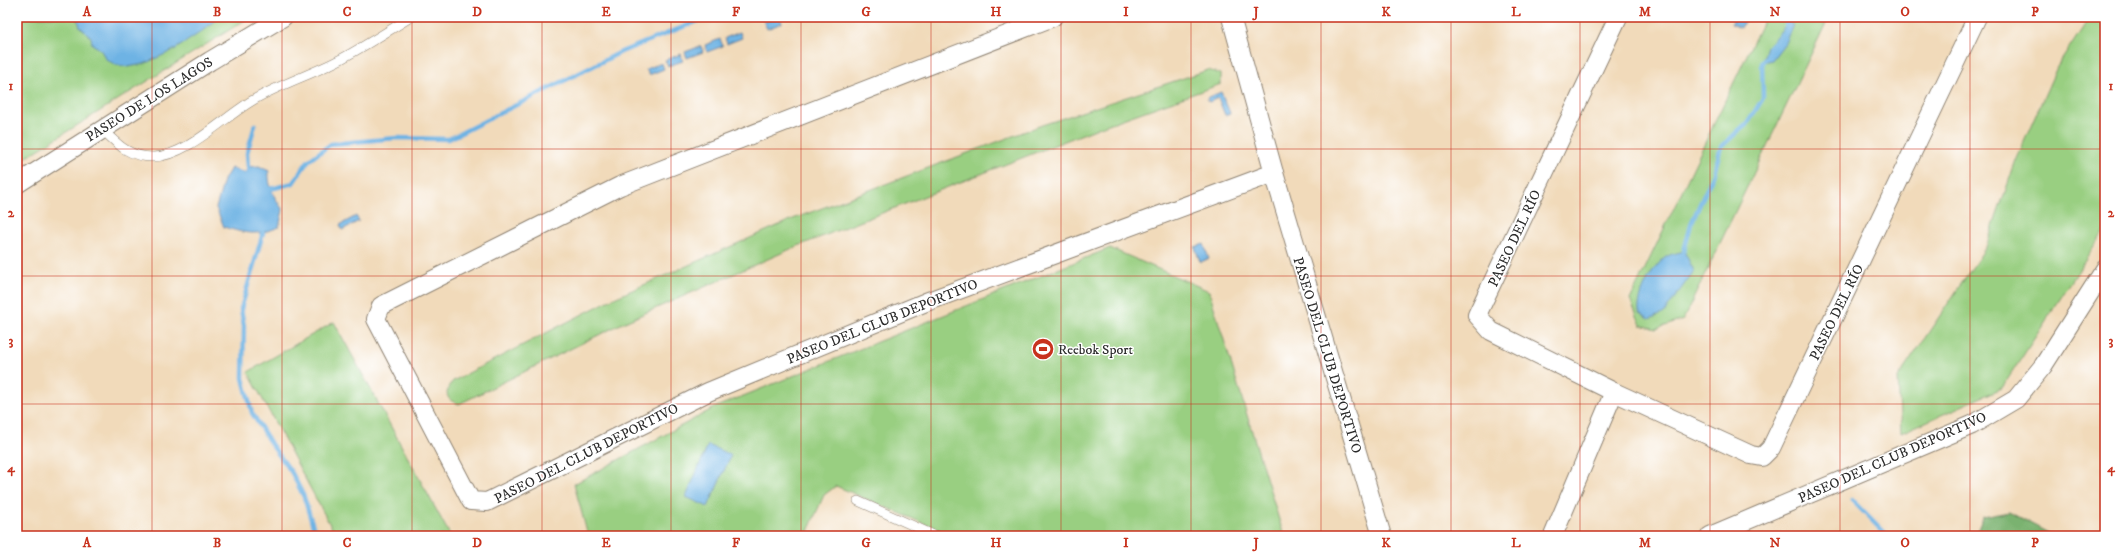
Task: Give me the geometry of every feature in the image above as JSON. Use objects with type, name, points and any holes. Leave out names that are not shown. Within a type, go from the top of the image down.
[{"type":"street","name":"PASEO DE LOS LAGOS","points":[[17,184],[210,60],[283,17]]},
{"type":"street","name":"PASEO DEL CLUB DEPORTIVO","points":[[1053,17],[620,186],[381,306],[376,319],[471,501],[487,502],[708,392],[926,302],[1274,173]]},
{"type":"street","name":"PASEO DEL CLUB DEPORTIVO","points":[[1231,17],[1274,173],[1382,536]]},
{"type":"street","name":"PASEO DEL RÍO","points":[[1618,17],[1477,315],[1491,331],[1614,392],[1751,455],[1762,458],[1771,448],[1976,17]]},
{"type":"street","name":"PASEO DEL CLUB DEPORTIVO","points":[[1710,536],[1972,425],[2016,399],[2043,366],[2105,269]]},
{"type":"street","points":[[1553,536],[1564,506],[1614,392]]},
{"type":"street","points":[[1562,536],[1564,506]]},
{"type":"lane","points":[[102,129],[124,150],[136,155],[154,157],[177,151],[206,134],[253,100],[289,81],[340,60],[411,17]]},
{"type":"lane","points":[[858,501],[936,536]]},
{"type":"green space","points":[[17,17],[250,17],[17,163]]},
{"type":"green space","points":[[1765,17],[1829,17],[1683,320],[1656,329],[1641,325],[1630,300]]},
{"type":"green space","points":[[2090,17],[2105,17],[2105,230],[2002,388],[1901,433],[1898,378],[1986,247],[2016,160],[2057,67]]},
{"type":"green space","points":[[1208,70],[1221,74],[1221,84],[1103,126],[793,248],[627,321],[459,404],[451,400],[447,395],[448,389],[453,381],[612,299],[793,219],[1042,125]]},
{"type":"green space","name":"Reebok Sport","points":[[1110,248],[1209,291],[1284,536],[953,536],[836,486],[824,495],[806,536],[588,536],[574,484],[716,407]]},
{"type":"green space","points":[[334,322],[450,535],[336,536],[248,372]]},
{"type":"green space","points":[[2009,512],[2054,536],[1975,536],[1983,517]]},
{"type":"water","points":[[77,17],[219,17],[201,32],[174,50],[144,64],[128,67],[114,64],[106,59],[100,49],[92,44],[91,37],[80,27]]},
{"type":"water","points":[[780,17],[782,23],[767,29],[764,22]]},
{"type":"water","points":[[1735,17],[1746,17],[1741,28],[1731,24]]},
{"type":"water","points":[[1788,23],[1793,25],[1785,43],[1772,60],[1762,62],[1767,46]]},
{"type":"water","points":[[740,32],[742,38],[727,44],[725,38]]},
{"type":"water","points":[[720,39],[723,46],[707,52],[705,45]]},
{"type":"water","points":[[701,46],[703,52],[687,58],[685,52]]},
{"type":"water","points":[[681,54],[683,61],[668,66],[665,60]]},
{"type":"water","points":[[662,63],[664,69],[649,75],[646,69]]},
{"type":"water","points":[[1221,92],[1230,113],[1225,115],[1218,98],[1209,102],[1207,98]]},
{"type":"water","points":[[259,166],[269,171],[272,192],[283,210],[279,227],[264,232],[252,233],[224,227],[216,208],[224,180],[231,168],[245,173],[248,167]]},
{"type":"water","points":[[356,216],[359,221],[342,230],[340,225]]},
{"type":"water","points":[[1204,244],[1209,259],[1200,262],[1195,247]]},
{"type":"water","points":[[1684,251],[1694,271],[1663,314],[1649,319],[1639,312],[1640,298],[1646,282],[1666,257]]},
{"type":"water","points":[[708,445],[731,455],[708,507],[686,497]]},
{"type":"waterway","points":[[271,189],[293,183],[308,161],[331,144],[396,138],[449,139],[621,52],[708,17]]},
{"type":"waterway","points":[[1786,26],[1790,17]]},
{"type":"waterway","points":[[1684,251],[1691,224],[1714,173],[1721,147],[1749,121],[1763,98],[1762,62],[1766,58]]},
{"type":"waterway","points":[[248,167],[247,153],[255,125]]},
{"type":"waterway","points":[[263,233],[241,309],[244,326],[243,378],[252,413],[271,444],[292,473],[304,497],[316,536]]},
{"type":"waterway","points":[[1852,500],[1887,536]]},
{"type":"place","name":"Reebok Sport","points":[[1043,349]]}]
